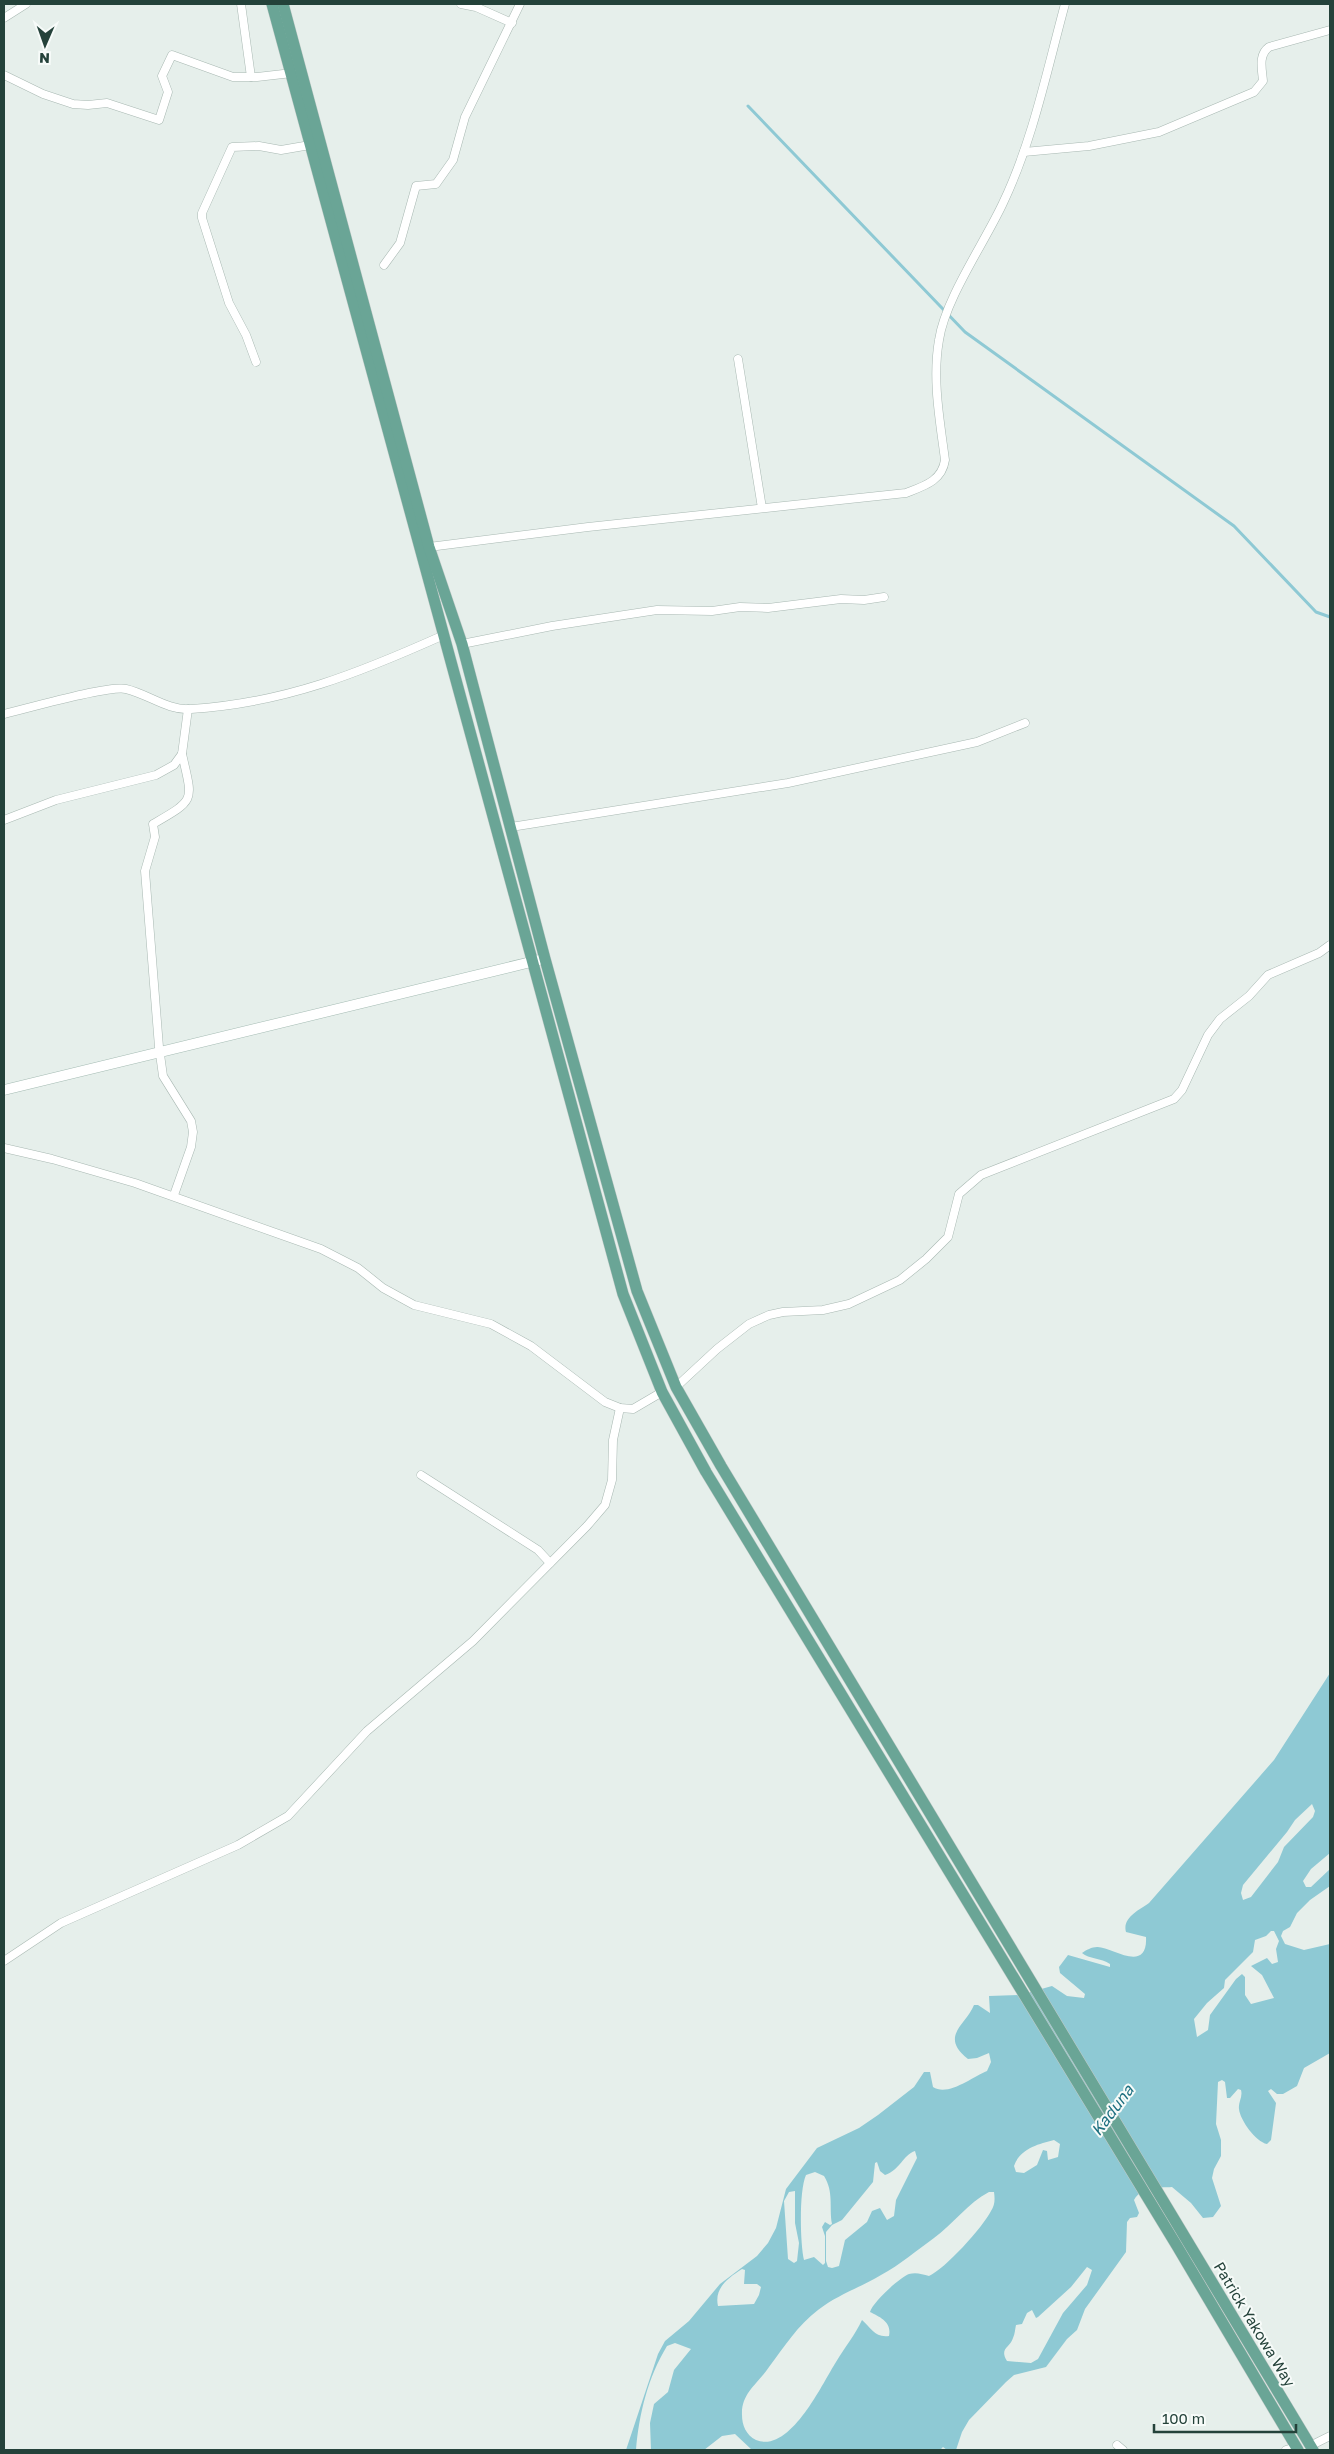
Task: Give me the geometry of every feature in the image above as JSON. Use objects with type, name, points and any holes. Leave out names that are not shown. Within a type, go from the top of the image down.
[{"type":"main road","points":[[272,4],[623,1294],[662,1392],[706,1472],[1011,1975],[1182,2243]]},
{"type":"main road","points":[[283,4],[429,547],[462,644],[545,959],[637,1291],[676,1387],[726,1475],[1023,1968],[1182,2243]]},
{"type":"main road","points":[[4,1090],[545,959]]},
{"type":"main road","name":"Patrick Yakowa Way","points":[[1182,2243],[1312,2448]]},
{"type":"main road","name":"Patrick Yakowa Way","points":[[1182,2243],[1294,2449]]},
{"type":"street","points":[[4,18],[26,4]]},
{"type":"street","points":[[241,4],[251,77]]},
{"type":"street","points":[[461,4],[476,7],[512,23]]},
{"type":"street","points":[[384,266],[400,242],[416,186],[436,184],[453,160],[465,117],[520,4]]},
{"type":"street","points":[[429,547],[906,493],[934,481],[944,470],[945,460],[937,401],[936,364],[939,338],[950,306],[1004,202],[1024,152],[1065,4]]},
{"type":"street","points":[[1024,152],[1089,146],[1159,132],[1254,92],[1263,81],[1262,58],[1264,50],[1269,47],[1330,30]]},
{"type":"street","points":[[4,74],[43,94],[73,104],[107,103],[158,120],[168,92],[162,76],[172,55],[233,77],[292,73]]},
{"type":"street","points":[[256,362],[246,335],[229,303],[204,230],[202,213],[232,147],[259,146],[281,150],[310,145]]},
{"type":"street","points":[[738,359],[762,508]]},
{"type":"street","points":[[462,644],[552,626],[657,610],[712,611],[740,607],[768,608],[841,599],[864,600],[884,597]]},
{"type":"street","points":[[4,714],[125,688],[165,705],[188,709],[258,702],[318,687],[444,635]]},
{"type":"street","points":[[174,1195],[191,1147],[193,1132],[191,1122],[163,1076],[145,871],[155,837],[153,824],[181,808],[189,799],[190,788],[182,754],[188,709]]},
{"type":"street","points":[[511,827],[797,781],[977,742],[1025,723]]},
{"type":"street","points":[[4,820],[56,800],[156,775],[174,765],[182,754]]},
{"type":"street","points":[[676,1387],[717,1348],[749,1324],[783,1312],[823,1310],[849,1304],[900,1280],[948,1237],[959,1194],[981,1175],[1174,1098],[1182,1090],[1208,1035],[1220,1019],[1249,996],[1268,975],[1319,953],[1330,945]]},
{"type":"street","points":[[4,1148],[52,1159],[174,1195],[321,1249],[358,1268],[383,1288],[414,1305],[491,1324],[531,1346],[605,1402],[620,1408],[632,1408],[662,1392]]},
{"type":"street","points":[[4,1961],[34,1939],[61,1923],[238,1845],[288,1816],[366,1731],[473,1641],[605,1506],[612,1480],[613,1440],[620,1408]]},
{"type":"street","points":[[421,1475],[538,1550],[550,1564]]},
{"type":"street","points":[[1312,2448],[1330,2436]]},
{"type":"water","name":"Kaduna","points":[[1330,1673],[1330,1853],[1311,1869],[1303,1881],[1306,1887],[1311,1887],[1330,1869],[1330,1886],[1310,1900],[1297,1913],[1290,1927],[1283,1931],[1281,1936],[1285,1944],[1304,1950],[1330,1944],[1330,2053],[1304,2068],[1297,2086],[1283,2094],[1277,2094],[1271,2089],[1268,2091],[1276,2103],[1271,2140],[1267,2144],[1258,2139],[1249,2130],[1242,2119],[1239,2106],[1241,2090],[1238,2089],[1230,2098],[1227,2098],[1225,2082],[1222,2080],[1218,2082],[1216,2124],[1221,2140],[1221,2156],[1214,2169],[1212,2178],[1221,2206],[1213,2217],[1203,2218],[1191,2203],[1172,2187],[1150,2189],[1137,2195],[1134,2200],[1139,2213],[1137,2217],[1130,2218],[1127,2222],[1126,2252],[1085,2309],[1077,2330],[1067,2339],[1046,2367],[1014,2375],[1006,2382],[969,2420],[962,2432],[956,2450],[947,2450],[943,2447],[940,2450],[752,2450],[735,2434],[722,2436],[704,2450],[651,2450],[650,2423],[654,2404],[668,2392],[674,2370],[691,2349],[675,2343],[667,2346],[650,2383],[639,2423],[636,2450],[626,2450],[658,2354],[665,2341],[689,2321],[720,2284],[757,2256],[768,2243],[776,2228],[786,2189],[817,2148],[859,2128],[878,2115],[914,2087],[924,2072],[930,2072],[933,2087],[946,2090],[987,2071],[991,2062],[989,2053],[977,2058],[968,2059],[960,2051],[955,2037],[974,2005],[978,2005],[990,2013],[989,1996],[1020,1995],[1052,1986],[1067,1996],[1084,1998],[1085,1994],[1060,1973],[1059,1967],[1068,1955],[1110,1967],[1110,1964],[1106,1962],[1082,1953],[1097,1947],[1127,1956],[1135,1957],[1141,1954],[1145,1948],[1146,1937],[1126,1932],[1126,1923],[1136,1912],[1149,1903],[1274,1760]],"holes":[[[1312,1804],[1315,1811],[1313,1817],[1284,1847],[1278,1862],[1251,1897],[1243,1900],[1241,1893],[1243,1885],[1295,1820]],[[1274,1931],[1279,1941],[1276,1949],[1278,1962],[1272,1964],[1267,1958],[1251,1966],[1262,1975],[1274,1998],[1251,2004],[1245,1995],[1245,1977],[1242,1974],[1236,1979],[1210,2015],[1208,2030],[1197,2037],[1194,2019],[1207,2003],[1224,1988],[1225,1980],[1253,1952],[1255,1940]],[[1054,2140],[1060,2144],[1058,2157],[1048,2160],[1047,2151],[1043,2150],[1037,2165],[1024,2173],[1016,2172],[1014,2166],[1021,2155],[1030,2148]],[[915,2151],[917,2158],[896,2200],[894,2216],[887,2220],[880,2208],[872,2211],[867,2222],[845,2240],[839,2266],[828,2267],[826,2261],[826,2232],[832,2225],[842,2220],[873,2182],[875,2163],[877,2162],[880,2171],[885,2175],[894,2170],[907,2156]],[[815,2172],[824,2176],[829,2188],[832,2224],[830,2225],[825,2222],[822,2227],[825,2236],[825,2263],[823,2265],[814,2257],[804,2260],[801,2217],[806,2175]],[[795,2191],[795,2223],[799,2243],[797,2261],[794,2263],[788,2259],[784,2201],[789,2192]],[[989,2192],[994,2192],[994,2204],[987,2218],[954,2257],[929,2276],[914,2273],[905,2276],[876,2302],[870,2312],[887,2324],[889,2336],[877,2334],[862,2320],[814,2400],[793,2427],[781,2437],[769,2442],[756,2440],[750,2435],[745,2429],[742,2419],[744,2401],[751,2389],[804,2322],[833,2300],[902,2262],[941,2232],[967,2208]],[[1087,2267],[1092,2270],[1087,2285],[1063,2313],[1038,2359],[1031,2363],[1007,2361],[1004,2353],[1012,2341],[1016,2325],[1022,2324],[1027,2313],[1032,2310],[1036,2318],[1071,2287]],[[742,2269],[745,2270],[744,2284],[757,2284],[761,2287],[754,2304],[718,2306],[717,2300],[720,2289],[732,2276]]]},
{"type":"waterway","points":[[748,106],[965,332],[1234,526],[1316,612],[1330,617]]}]
